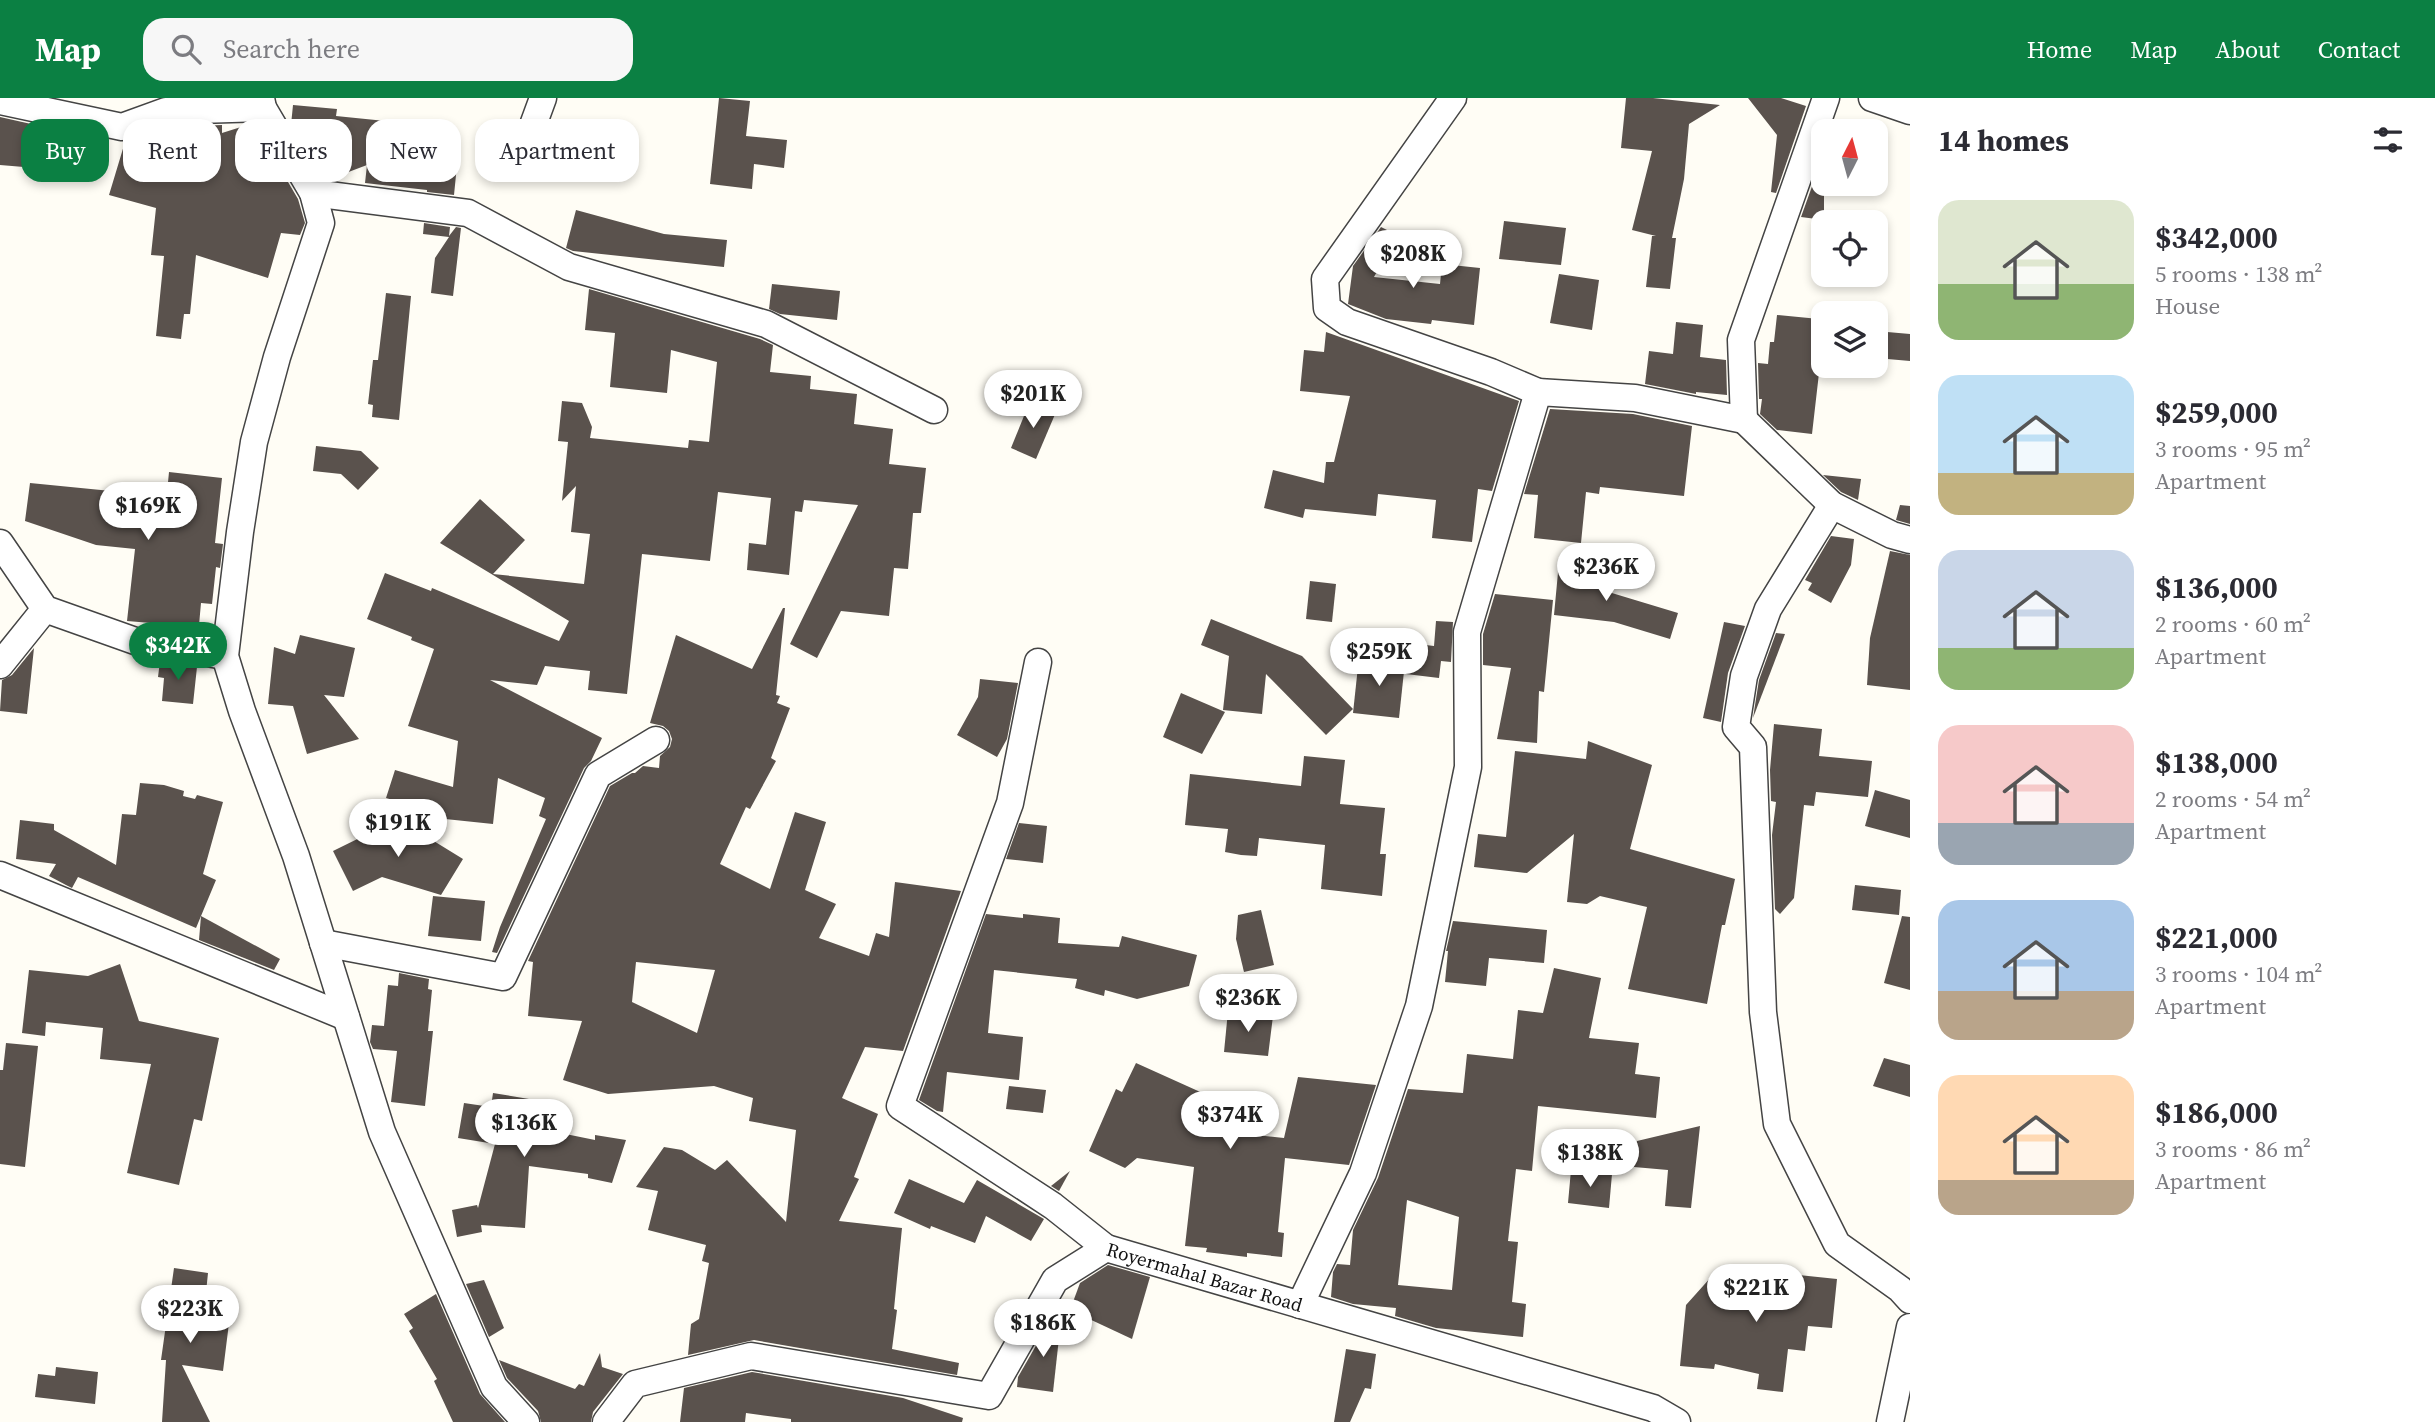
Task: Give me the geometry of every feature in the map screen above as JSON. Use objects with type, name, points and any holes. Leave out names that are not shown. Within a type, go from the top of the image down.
[{"type":"street","points":[[535,119],[543,98]]},
{"type":"street","points":[[1453,98],[1325,279],[1327,308],[1347,322],[1491,372],[1538,392],[1635,398],[1744,419],[1832,505],[1892,536],[1910,540]]},
{"type":"street","points":[[1744,419],[1741,340],[1826,98]]},
{"type":"street","points":[[1872,98],[1910,111]]},
{"type":"street","points":[[0,101],[122,128],[166,111],[262,103],[313,192],[321,223],[277,357],[254,442],[225,656],[242,711],[296,856],[382,1132],[494,1387],[526,1422]]},
{"type":"street","points":[[313,192],[468,213],[569,267],[766,324],[934,410]]},
{"type":"street","points":[[1300,1305],[1363,1173],[1419,1006],[1468,768],[1467,632],[1538,392]]},
{"type":"street","points":[[1832,505],[1768,610],[1744,676],[1736,727],[1753,747],[1763,1012],[1777,1124],[1837,1244],[1900,1289],[1910,1300]]},
{"type":"street","points":[[0,543],[45,609],[138,642],[225,656]]},
{"type":"street","points":[[0,665],[45,609]]},
{"type":"street","points":[[1038,662],[1010,803],[900,1106],[1053,1206],[1106,1248]]},
{"type":"street","points":[[323,943],[503,977],[598,775],[656,740]]},
{"type":"street","points":[[0,875],[346,1017]]},
{"type":"street","name":"Royermahal Bazar Road","points":[[606,1422],[635,1384],[751,1356],[989,1396],[1055,1280],[1106,1248],[1653,1408],[1676,1422]]},
{"type":"street","points":[[1890,1422],[1910,1327]]},
{"type":"building","points":[[719,98],[750,101],[746,136],[787,140],[784,168],[754,164],[752,189],[710,184]]},
{"type":"building","points":[[1626,98],[1720,105],[1689,124],[1684,179],[1672,238],[1676,238],[1670,289],[1646,287],[1652,236],[1656,236],[1632,230],[1652,151],[1621,148]]},
{"type":"building","points":[[1748,98],[1781,98],[1806,106],[1776,193],[1771,192],[1777,135]]},
{"type":"building","points":[[293,105],[337,109],[336,116],[366,119],[366,165],[352,171],[352,119],[292,119]]},
{"type":"building","points":[[0,117],[21,122],[21,167],[0,165]]},
{"type":"building","points":[[221,125],[222,133],[235,129],[235,182],[288,182],[298,199],[305,223],[300,235],[281,233],[268,278],[196,255],[190,314],[184,314],[181,339],[156,336],[164,256],[151,255],[156,208],[109,195],[123,149],[123,182],[221,182]]},
{"type":"building","points":[[366,174],[366,182],[455,182],[454,195],[365,183]]},
{"type":"building","points":[[1811,189],[1811,196],[1824,196],[1824,210],[1811,210],[1811,218],[1801,217]]},
{"type":"building","points":[[576,210],[664,234],[727,240],[724,267],[573,251],[566,248]]},
{"type":"building","points":[[1504,221],[1566,228],[1561,265],[1499,259]]},
{"type":"building","points":[[424,223],[450,227],[449,236],[456,227],[461,228],[453,296],[431,293],[435,258],[449,237],[423,234]]},
{"type":"building","points":[[1381,227],[1397,235],[1374,277],[1440,284],[1442,264],[1480,268],[1474,325],[1432,320],[1431,324],[1386,319],[1348,304],[1353,266]]},
{"type":"building","points":[[1559,274],[1599,280],[1592,330],[1550,323]]},
{"type":"building","points":[[772,284],[840,291],[837,320],[780,314],[769,309]]},
{"type":"building","points":[[589,289],[760,339],[773,345],[770,372],[811,376],[810,389],[857,394],[854,424],[893,429],[889,464],[926,468],[921,513],[913,513],[908,569],[894,568],[889,616],[841,611],[817,658],[790,644],[858,505],[804,500],[802,512],[795,511],[789,575],[747,570],[749,543],[766,545],[771,498],[718,492],[710,561],[642,554],[627,694],[588,690],[590,671],[545,666],[537,685],[490,680],[602,738],[591,761],[584,768],[497,953],[492,952],[500,927],[546,819],[539,816],[545,798],[498,778],[493,824],[407,815],[421,808],[386,798],[395,770],[453,787],[458,741],[408,726],[434,649],[367,619],[385,573],[431,591],[432,588],[559,641],[569,621],[440,543],[480,499],[525,540],[493,574],[584,584],[590,534],[571,532],[576,486],[562,501],[568,442],[558,441],[562,401],[582,403],[592,427],[590,438],[688,448],[689,440],[709,442],[717,362],[671,350],[667,393],[610,387],[615,333],[585,330]]},
{"type":"building","points":[[386,293],[411,296],[399,420],[372,417],[373,405],[368,404],[373,360],[378,360]]},
{"type":"building","points":[[1777,315],[1811,318],[1811,378],[1818,378],[1812,434],[1777,430],[1760,414],[1762,399],[1759,399],[1758,363],[1768,364],[1770,342],[1774,342]]},
{"type":"building","points":[[1676,322],[1703,325],[1700,357],[1726,360],[1727,395],[1696,394],[1645,384],[1649,351],[1673,354]]},
{"type":"building","points":[[1326,332],[1519,401],[1492,491],[1478,489],[1472,542],[1432,538],[1436,500],[1378,494],[1376,516],[1305,509],[1303,518],[1264,508],[1273,470],[1324,483],[1326,462],[1334,462],[1350,396],[1300,391],[1304,350],[1324,352]]},
{"type":"building","points":[[1888,332],[1910,334],[1910,361],[1888,359]]},
{"type":"building","points":[[1030,401],[1056,412],[1036,459],[1011,448]]},
{"type":"building","points":[[1550,409],[1633,414],[1692,426],[1684,496],[1600,487],[1599,494],[1586,492],[1581,543],[1534,538],[1538,495],[1524,494]]},
{"type":"building","points":[[316,446],[361,451],[379,468],[358,490],[341,474],[313,471]]},
{"type":"building","points":[[169,472],[222,478],[215,543],[223,544],[220,568],[216,567],[212,604],[201,603],[198,636],[151,628],[151,623],[127,621],[135,549],[96,545],[25,521],[30,483],[111,491],[111,497],[166,503]]},
{"type":"building","points":[[1823,475],[1861,479],[1858,500],[1841,492]]},
{"type":"building","points":[[1900,505],[1910,506],[1910,524],[1896,520]]},
{"type":"building","points":[[1831,536],[1854,539],[1851,565],[1831,603],[1808,590],[1812,583],[1805,580]]},
{"type":"building","points":[[1890,551],[1910,555],[1910,690],[1867,685],[1870,638]]},
{"type":"building","points":[[1559,562],[1595,566],[1592,587],[1678,613],[1670,639],[1614,622],[1554,615]]},
{"type":"building","points":[[1310,581],[1336,584],[1332,622],[1306,619]]},
{"type":"building","points":[[1495,594],[1553,600],[1544,692],[1539,691],[1537,743],[1497,739],[1511,668],[1483,665],[1483,634]]},
{"type":"building","points":[[785,608],[776,695],[780,696],[777,703],[790,708],[771,758],[776,761],[750,809],[746,807],[720,864],[770,889],[795,812],[826,822],[805,890],[836,904],[819,938],[869,956],[876,933],[889,937],[895,882],[961,891],[903,1051],[865,1047],[842,1098],[878,1114],[854,1177],[859,1179],[839,1221],[902,1228],[892,1349],[959,1363],[957,1375],[754,1340],[688,1355],[691,1324],[699,1319],[709,1263],[702,1261],[706,1245],[648,1230],[658,1191],[636,1187],[664,1147],[682,1150],[715,1170],[727,1160],[786,1222],[796,1130],[749,1121],[753,1098],[714,1086],[608,1094],[563,1080],[582,1021],[528,1016],[533,962],[528,961],[610,786],[643,766],[659,768],[660,756],[670,747],[672,739],[669,731],[663,726],[650,723],[676,635],[752,669]],"holes":[[[636,962],[715,970],[697,1033],[632,1002]]]},
{"type":"building","points":[[1211,619],[1302,656],[1353,709],[1326,735],[1266,674],[1262,714],[1223,710],[1229,656],[1201,645]]},
{"type":"building","points":[[1436,621],[1453,622],[1451,662],[1441,661],[1439,678],[1406,674],[1409,643],[1434,646]]},
{"type":"building","points":[[1724,622],[1745,626],[1728,673],[1721,722],[1703,718]]},
{"type":"building","points":[[1776,633],[1785,634],[1753,718],[1759,680]]},
{"type":"building","points":[[300,635],[355,648],[344,697],[324,695],[359,739],[307,754],[293,706],[268,704],[274,647],[295,654]]},
{"type":"building","points":[[34,648],[27,714],[0,711],[2,680],[12,675]]},
{"type":"building","points":[[1359,657],[1405,662],[1399,718],[1353,713]]},
{"type":"building","points":[[160,661],[197,667],[193,704],[162,701],[164,678],[158,677]]},
{"type":"building","points":[[980,679],[1018,683],[1007,739],[997,757],[957,735],[978,697]]},
{"type":"building","points":[[1181,693],[1225,712],[1202,754],[1163,737]]},
{"type":"building","points":[[1774,724],[1822,729],[1819,756],[1872,761],[1868,797],[1816,792],[1814,806],[1804,805],[1794,898],[1780,914],[1775,909],[1772,835],[1776,802],[1771,801],[1770,770]]},
{"type":"building","points":[[1588,741],[1652,765],[1630,849],[1735,879],[1725,925],[1722,925],[1707,1004],[1628,989],[1647,907],[1600,896],[1587,904],[1567,902],[1574,834],[1527,873],[1474,867],[1478,834],[1506,837],[1515,751],[1586,759]]},
{"type":"building","points":[[1304,756],[1345,760],[1340,804],[1385,808],[1380,854],[1386,854],[1382,896],[1321,889],[1325,845],[1259,838],[1257,856],[1241,855],[1225,852],[1228,829],[1185,825],[1190,774],[1301,786]]},
{"type":"building","points":[[140,783],[164,785],[184,791],[183,796],[195,799],[197,795],[223,802],[203,874],[216,880],[196,928],[78,877],[72,888],[49,876],[56,864],[16,859],[20,820],[54,824],[54,830],[116,865],[122,814],[136,815]]},
{"type":"building","points":[[1875,790],[1910,800],[1910,838],[1865,826]]},
{"type":"building","points":[[398,819],[463,859],[441,895],[382,877],[353,891],[333,851]]},
{"type":"building","points":[[1019,823],[1047,826],[1043,863],[1006,859]]},
{"type":"building","points":[[1855,885],[1901,890],[1899,915],[1852,910]]},
{"type":"building","points":[[433,896],[485,901],[481,941],[428,936]]},
{"type":"building","points":[[1261,910],[1274,965],[1244,972],[1236,939],[1238,915]]},
{"type":"building","points":[[986,914],[1060,918],[1058,943],[1119,947],[1122,936],[1197,955],[1189,986],[1137,999],[1105,990],[1104,996],[1075,988],[1077,979],[994,970],[988,1033],[1023,1037],[1019,1080],[947,1072],[943,1112],[937,1111],[919,1100]]},
{"type":"building","points":[[201,916],[280,959],[274,970],[199,940]]},
{"type":"building","points":[[1902,916],[1910,917],[1910,990],[1884,983]]},
{"type":"building","points":[[1453,921],[1547,930],[1544,963],[1489,958],[1486,986],[1445,982],[1446,951]]},
{"type":"building","points":[[120,964],[139,1021],[219,1038],[202,1121],[194,1119],[179,1185],[127,1173],[151,1064],[100,1059],[103,1028],[46,1022],[45,1036],[22,1033],[29,970],[88,976]]},
{"type":"building","points":[[1554,968],[1601,978],[1589,1038],[1639,1043],[1635,1074],[1660,1077],[1656,1118],[1538,1106],[1532,1171],[1516,1169],[1508,1241],[1518,1242],[1512,1302],[1526,1304],[1523,1337],[1436,1328],[1395,1316],[1396,1308],[1353,1304],[1331,1297],[1333,1272],[1337,1264],[1350,1265],[1353,1230],[1378,1178],[1408,1089],[1463,1093],[1467,1054],[1513,1059],[1518,1010],[1543,1013]],"holes":[[[1407,1200],[1459,1217],[1452,1290],[1398,1285]]]},
{"type":"building","points":[[399,973],[429,979],[428,989],[432,990],[428,1031],[433,1031],[425,1106],[391,1102],[397,1051],[373,1049],[370,1042],[372,1025],[384,1026],[388,985],[398,986]]},
{"type":"building","points":[[1228,1011],[1273,1016],[1268,1056],[1224,1052]]},
{"type":"building","points":[[6,1043],[38,1046],[25,1167],[0,1164],[0,1070],[3,1070]]},
{"type":"building","points":[[1884,1058],[1910,1065],[1910,1097],[1873,1086]]},
{"type":"building","points":[[1136,1063],[1238,1109],[1236,1133],[1284,1138],[1298,1077],[1376,1085],[1349,1165],[1285,1158],[1278,1232],[1284,1233],[1282,1257],[1247,1253],[1247,1257],[1206,1252],[1207,1248],[1185,1246],[1194,1167],[1137,1158],[1125,1168],[1089,1151],[1116,1089],[1122,1092]]},
{"type":"building","points":[[1009,1086],[1046,1090],[1043,1113],[1006,1109]]},
{"type":"building","points":[[493,1093],[541,1101],[536,1128],[595,1140],[595,1135],[626,1140],[612,1183],[588,1178],[588,1174],[529,1166],[525,1228],[481,1225],[482,1232],[457,1237],[452,1210],[477,1205],[478,1208],[495,1144],[458,1138],[464,1103],[491,1107]]},
{"type":"building","points":[[1700,1126],[1691,1208],[1665,1206],[1668,1170],[1634,1167],[1637,1141]]},
{"type":"building","points":[[1571,1170],[1612,1174],[1609,1208],[1568,1203]]},
{"type":"building","points":[[1070,1171],[1059,1191],[1051,1186]]},
{"type":"building","points":[[909,1179],[964,1203],[977,1180],[1044,1219],[1031,1241],[986,1216],[975,1243],[931,1226],[930,1229],[894,1213]]},
{"type":"building","points":[[1108,1265],[1150,1277],[1132,1339],[1070,1310],[1080,1283]]},
{"type":"building","points":[[1749,1266],[1788,1285],[1789,1274],[1837,1279],[1832,1328],[1808,1326],[1805,1351],[1788,1349],[1783,1392],[1757,1389],[1759,1374],[1715,1364],[1714,1369],[1680,1366],[1686,1305],[1712,1276],[1735,1295]]},
{"type":"building","points":[[174,1268],[208,1273],[204,1312],[230,1315],[223,1371],[182,1365],[210,1422],[162,1422],[166,1360],[161,1360]]},
{"type":"building","points":[[484,1280],[504,1328],[489,1337],[466,1284]]},
{"type":"building","points":[[436,1294],[480,1394],[505,1422],[453,1422],[434,1381],[437,1379],[409,1331],[413,1328],[404,1314]]},
{"type":"building","points":[[1061,1302],[1053,1392],[1017,1387],[1018,1377]]},
{"type":"building","points":[[1346,1349],[1376,1354],[1371,1389],[1365,1388],[1350,1422],[1334,1422]]},
{"type":"building","points":[[600,1353],[602,1367],[623,1374],[593,1412],[591,1422],[541,1422],[538,1411],[507,1378],[499,1360],[575,1389],[579,1384],[584,1386]]},
{"type":"building","points":[[56,1367],[98,1372],[95,1404],[35,1397],[38,1374],[55,1376]]},
{"type":"building","points":[[752,1372],[903,1398],[963,1418],[962,1422],[791,1422],[791,1419],[746,1413],[745,1422],[680,1422],[684,1388]]}]
